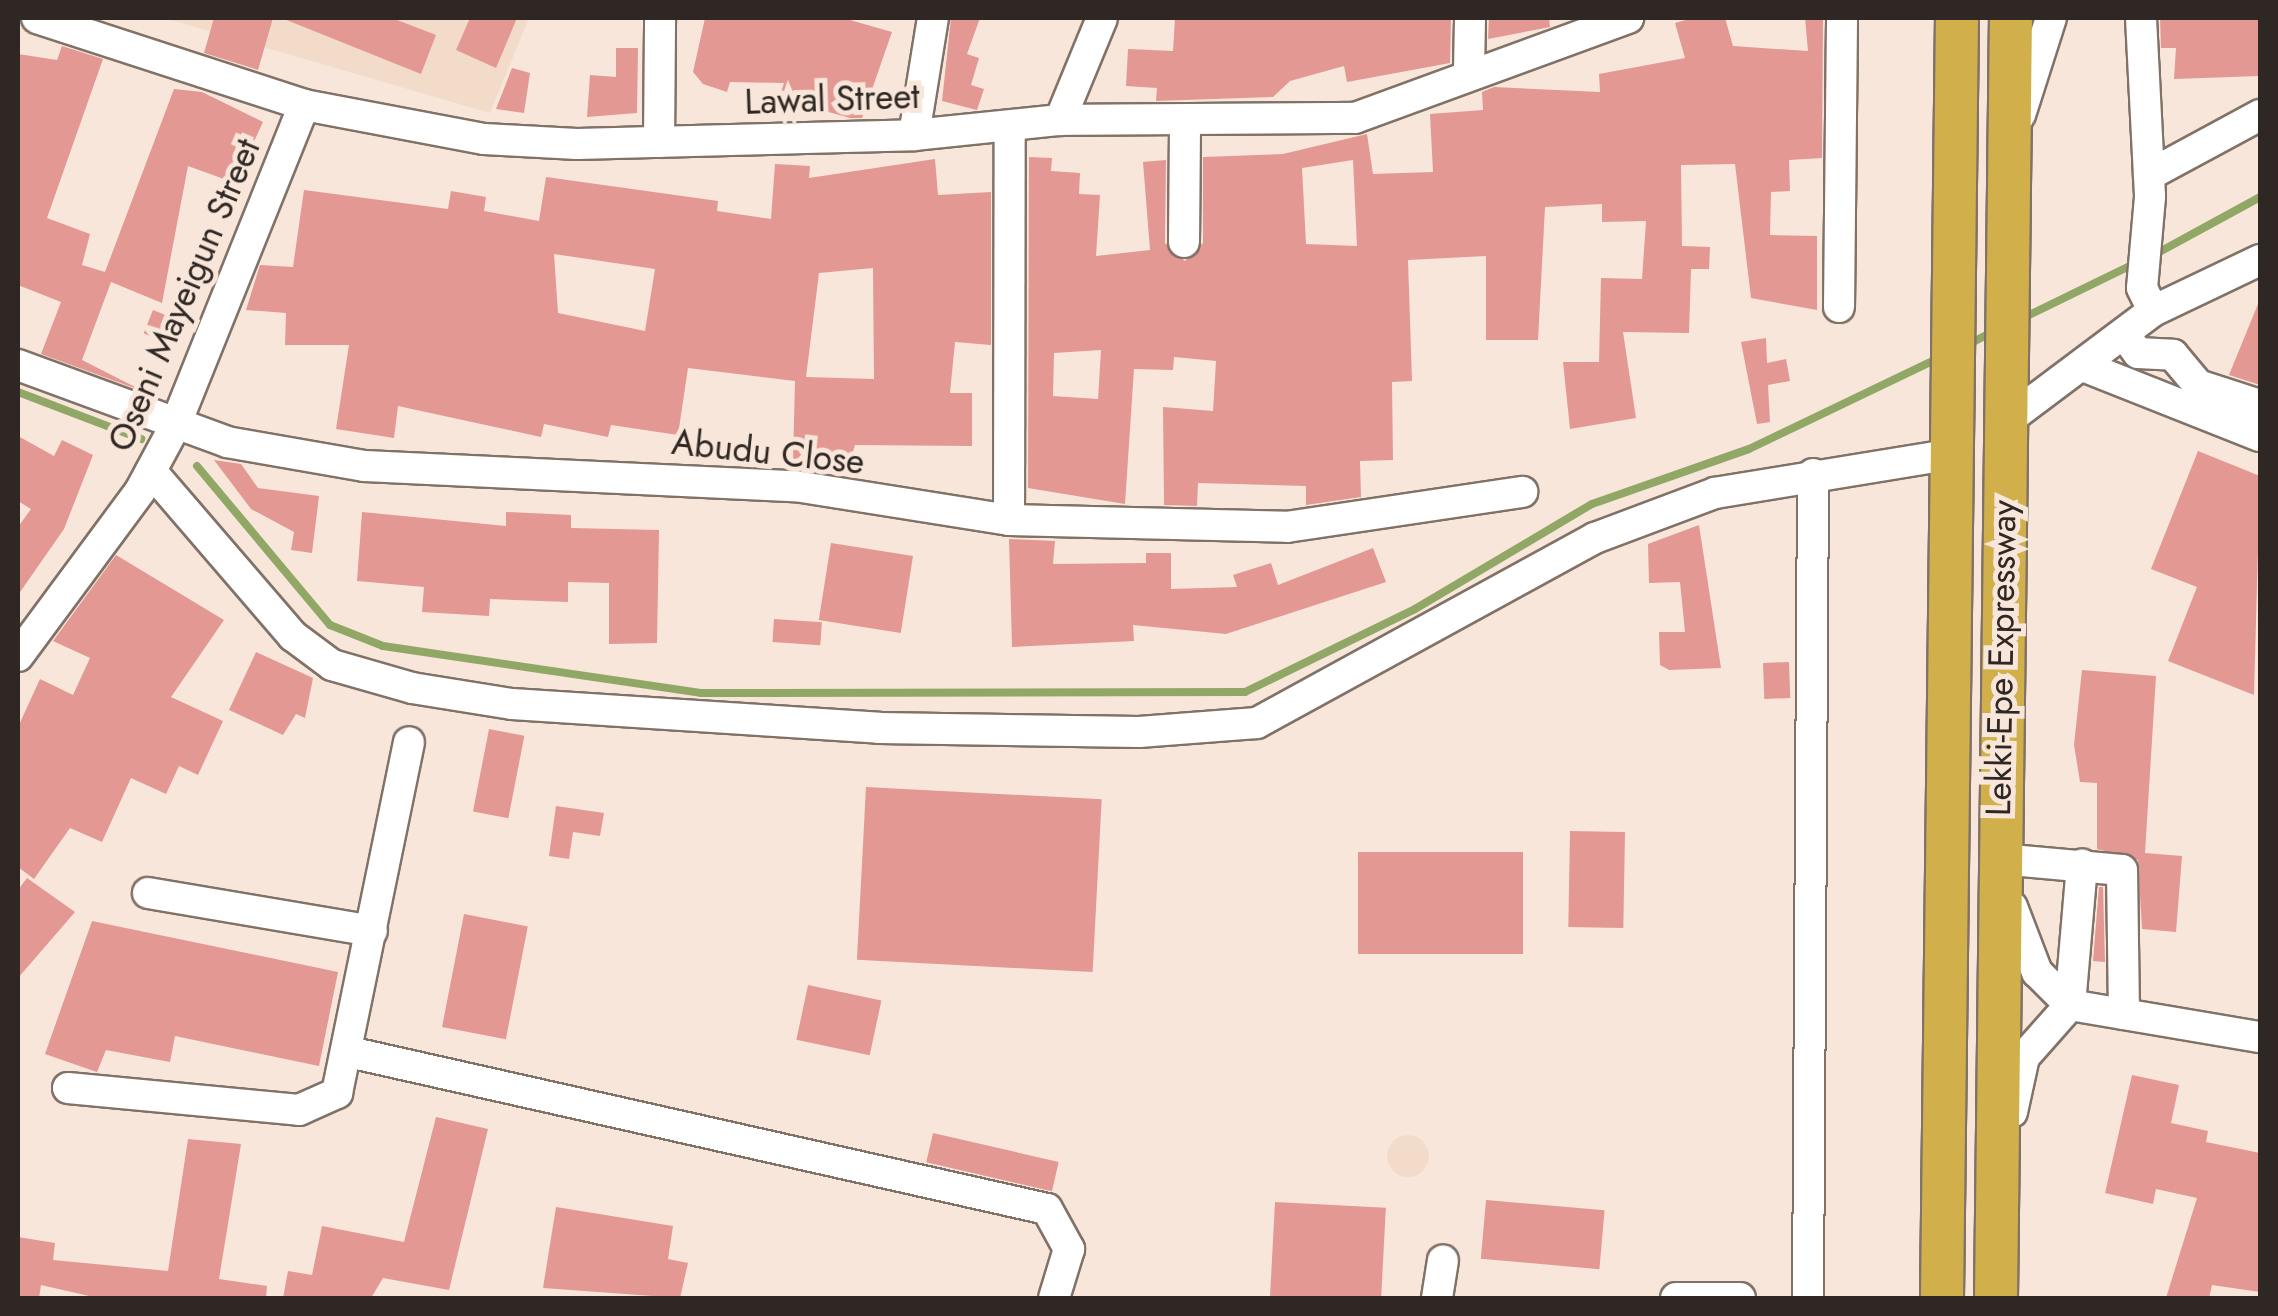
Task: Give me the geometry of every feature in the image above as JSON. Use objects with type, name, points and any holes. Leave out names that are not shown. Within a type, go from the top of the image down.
[{"type":"highway","name":"Lekki-Epe Expressway","points":[[1942,1298],[1957,18]]},
{"type":"highway","name":"Lekki-Epe Expressway","points":[[1996,1298],[2007,27]]},
{"type":"street","name":"Lawal Street","points":[[36,18],[304,105],[484,139],[660,142],[914,135],[1060,120],[1185,126],[1355,118],[1469,72],[1628,18]]},
{"type":"street","points":[[660,18],[660,142]]},
{"type":"street","points":[[914,135],[933,18]]},
{"type":"street","points":[[1060,120],[1102,18]]},
{"type":"street","points":[[1469,72],[1470,18]]},
{"type":"street","points":[[1839,307],[1842,18]]},
{"type":"street","points":[[2008,151],[2050,18]]},
{"type":"street","points":[[2005,404],[2084,366],[2126,337],[2148,299],[2149,186],[2141,18]]},
{"type":"street","name":"Oseni Mayeigun Street","points":[[18,656],[151,471],[175,426],[304,105]]},
{"type":"street","points":[[2149,186],[2260,116]]},
{"type":"street","points":[[1184,242],[1185,126]]},
{"type":"street","points":[[1009,520],[1010,128]]},
{"type":"street","points":[[2148,299],[2260,260]]},
{"type":"street","points":[[2126,337],[2138,354],[2173,356],[2198,385],[2260,405]]},
{"type":"street","name":"Abudu Close","points":[[18,365],[175,426],[364,466],[795,486],[1009,520],[1286,528],[1522,492]]},
{"type":"street","points":[[2084,366],[2260,436]]},
{"type":"street","points":[[151,471],[293,636],[332,665],[412,688],[512,704],[879,728],[1140,732],[1257,723],[1594,538],[1716,494],[1814,474],[1954,434]]},
{"type":"street","points":[[1808,1298],[1814,474]]},
{"type":"street","points":[[68,1088],[299,1110],[337,1093],[349,1052],[409,742]]},
{"type":"street","points":[[2124,1014],[2122,870],[1998,854],[2018,938],[2070,1005],[2260,1037]]},
{"type":"street","points":[[1999,1167],[2024,1057],[2070,1005],[2082,865]]},
{"type":"street","points":[[148,893],[372,931]]},
{"type":"street","points":[[349,1052],[1047,1209],[1068,1249],[1054,1298]]},
{"type":"street","points":[[1437,1298],[1444,1260]]},
{"type":"street","points":[[1676,1298],[1740,1298]]},
{"type":"shaded area","points":[[164,18],[529,18],[490,113]]},
{"type":"shaded area","points":[[1408,1135],[1423,1141],[1429,1156],[1423,1171],[1408,1177],[1393,1171],[1387,1156],[1393,1141]]},
{"type":"building","points":[[214,18],[273,18],[258,70],[204,53]]},
{"type":"building","points":[[392,18],[436,35],[421,74],[284,19]]},
{"type":"building","points":[[470,18],[517,18],[496,68],[456,50]]},
{"type":"building","points":[[705,18],[843,18],[892,32],[862,118],[850,118],[779,98],[784,83],[730,82],[727,92],[703,84],[693,72]]},
{"type":"building","points":[[951,18],[980,18],[967,54],[979,58],[971,85],[984,89],[977,110],[942,101]]},
{"type":"building","points":[[1175,18],[1451,18],[1450,63],[1347,82],[1344,66],[1290,81],[1273,97],[1156,101],[1157,88],[1126,86],[1128,49],[1173,51]]},
{"type":"building","points":[[1489,18],[1549,18],[1550,27],[1488,39]]},
{"type":"building","points":[[1693,18],[1725,18],[1733,46],[1808,51],[1805,18],[1823,18],[1822,158],[1789,160],[1790,191],[1771,192],[1770,235],[1817,236],[1817,310],[1751,298],[1735,164],[1681,165],[1682,246],[1710,247],[1709,269],[1691,269],[1689,333],[1623,332],[1636,418],[1570,429],[1563,362],[1599,362],[1601,278],[1642,279],[1646,221],[1602,222],[1602,204],[1545,207],[1538,340],[1486,340],[1486,256],[1408,260],[1412,381],[1392,382],[1393,460],[1360,461],[1361,497],[1306,505],[1306,486],[1198,483],[1197,506],[1164,505],[1163,407],[1213,411],[1216,361],[1174,357],[1173,370],[1134,369],[1125,504],[1028,488],[1029,157],[1052,158],[1051,171],[1080,173],[1079,194],[1100,195],[1096,256],[1150,250],[1143,162],[1166,160],[1165,243],[1185,261],[1203,243],[1203,157],[1283,154],[1367,134],[1373,174],[1433,172],[1430,114],[1483,110],[1482,92],[1494,87],[1600,92],[1599,74],[1685,58],[1675,23]],"holes":[[[1353,160],[1357,246],[1306,244],[1302,168]],[[1101,350],[1098,399],[1053,396],[1054,353]]]},
{"type":"building","points":[[2160,18],[2260,18],[2260,76],[2174,79],[2176,48],[2161,48]]},
{"type":"building","points":[[62,46],[103,59],[47,218],[90,234],[82,265],[105,272],[174,89],[202,92],[263,122],[235,183],[188,166],[162,303],[111,282],[82,360],[145,392],[41,354],[61,302],[18,285],[18,54],[57,60]]},
{"type":"building","points":[[616,48],[638,48],[637,113],[587,117],[590,75],[616,77]]},
{"type":"building","points":[[512,68],[530,73],[524,113],[496,109]]},
{"type":"building","points":[[935,159],[938,195],[991,192],[991,345],[955,342],[950,393],[972,393],[972,446],[855,445],[850,461],[793,459],[795,381],[688,368],[678,435],[611,425],[608,437],[544,424],[541,437],[398,406],[394,438],[336,429],[349,345],[285,345],[286,313],[246,310],[260,265],[293,267],[304,190],[448,209],[451,191],[486,197],[484,211],[539,221],[546,177],[718,201],[717,211],[771,219],[775,164],[810,166],[809,178]],"holes":[[[554,254],[655,269],[645,331],[558,313]],[[873,268],[874,379],[806,377],[819,273]]]},
{"type":"building","points":[[2260,299],[2260,385],[2229,375]]},
{"type":"building","points":[[153,310],[178,320],[169,343],[144,333]]},
{"type":"building","points":[[1766,338],[1767,363],[1786,359],[1790,381],[1768,385],[1770,422],[1757,424],[1741,342]]},
{"type":"building","points":[[18,436],[54,456],[62,440],[93,455],[64,529],[18,595],[18,527],[31,509],[18,501]]},
{"type":"building","points":[[2198,451],[2260,476],[2254,695],[2168,661],[2197,587],[2151,569]]},
{"type":"building","points":[[214,460],[241,464],[258,488],[319,496],[312,553],[291,550],[294,532],[251,509]]},
{"type":"building","points":[[362,512],[506,526],[506,512],[571,515],[571,528],[659,530],[657,643],[609,644],[609,583],[568,582],[568,602],[490,599],[489,616],[422,612],[424,587],[357,581]]},
{"type":"building","points":[[1699,525],[1721,668],[1669,670],[1660,665],[1659,632],[1685,632],[1680,582],[1649,583],[1648,544]]},
{"type":"building","points":[[1009,539],[1055,541],[1053,564],[1146,563],[1146,553],[1171,553],[1171,589],[1237,587],[1233,575],[1271,563],[1278,585],[1373,548],[1386,582],[1226,634],[1133,625],[1134,641],[1012,647]]},
{"type":"building","points":[[831,543],[913,556],[901,633],[819,620]]},
{"type":"building","points":[[116,555],[224,620],[171,697],[223,721],[198,775],[179,766],[166,794],[131,778],[102,842],[70,828],[34,879],[18,867],[18,727],[40,679],[73,695],[90,658],[53,641]]},
{"type":"building","points":[[774,619],[822,622],[820,645],[772,642]]},
{"type":"building","points":[[256,652],[313,678],[305,718],[296,714],[283,735],[229,710]]},
{"type":"building","points":[[1789,662],[1790,698],[1764,699],[1763,663]]},
{"type":"building","points":[[2082,670],[2156,676],[2145,853],[2182,856],[2176,932],[2142,929],[2138,860],[2097,849],[2097,783],[2080,782],[2074,745]]},
{"type":"building","points":[[489,729],[524,736],[508,818],[473,811]]},
{"type":"building","points":[[866,787],[1102,799],[1093,972],[857,960]]},
{"type":"building","points":[[556,806],[604,813],[600,836],[573,832],[569,859],[549,856]]},
{"type":"building","points":[[1570,831],[1625,832],[1623,928],[1568,927]]},
{"type":"building","points":[[1358,852],[1523,852],[1523,954],[1358,954]]},
{"type":"building","points":[[27,878],[75,912],[18,978],[18,890]]},
{"type":"building","points":[[2099,887],[2103,887],[2105,962],[2093,961]]},
{"type":"building","points":[[464,914],[528,926],[506,1039],[442,1027]]},
{"type":"building","points":[[92,921],[338,972],[319,1066],[175,1036],[170,1062],[106,1050],[97,1072],[45,1054]]},
{"type":"building","points":[[808,985],[881,1001],[870,1055],[796,1040]]},
{"type":"building","points":[[2132,1075],[2179,1085],[2171,1123],[2208,1131],[2206,1142],[2260,1153],[2260,1292],[2212,1285],[2209,1298],[2166,1298],[2197,1198],[2156,1189],[2153,1204],[2105,1193]]},
{"type":"building","points":[[436,1117],[488,1129],[449,1290],[383,1278],[371,1298],[283,1298],[288,1271],[312,1275],[322,1226],[404,1242]]},
{"type":"building","points":[[933,1133],[1059,1162],[1052,1191],[926,1162]]},
{"type":"building","points":[[188,1139],[241,1144],[219,1279],[267,1286],[266,1298],[98,1298],[41,1285],[39,1298],[18,1298],[18,1237],[55,1243],[53,1260],[168,1271]]},
{"type":"building","points":[[1486,1200],[1605,1210],[1599,1269],[1481,1259]]},
{"type":"building","points":[[1275,1202],[1386,1208],[1381,1298],[1270,1298]]},
{"type":"building","points":[[556,1207],[673,1226],[668,1259],[688,1263],[680,1298],[543,1288]]},
{"type":"waterway","points":[[2152,256],[2260,197]]},
{"type":"waterway","points":[[2021,319],[2134,264]]},
{"type":"waterway","points":[[1967,345],[1995,331]]},
{"type":"waterway","points":[[197,466],[330,625],[383,646],[701,693],[1245,692],[1415,609],[1592,504],[1749,449],[1941,357]]},
{"type":"waterway","points":[[18,392],[141,439]]}]
